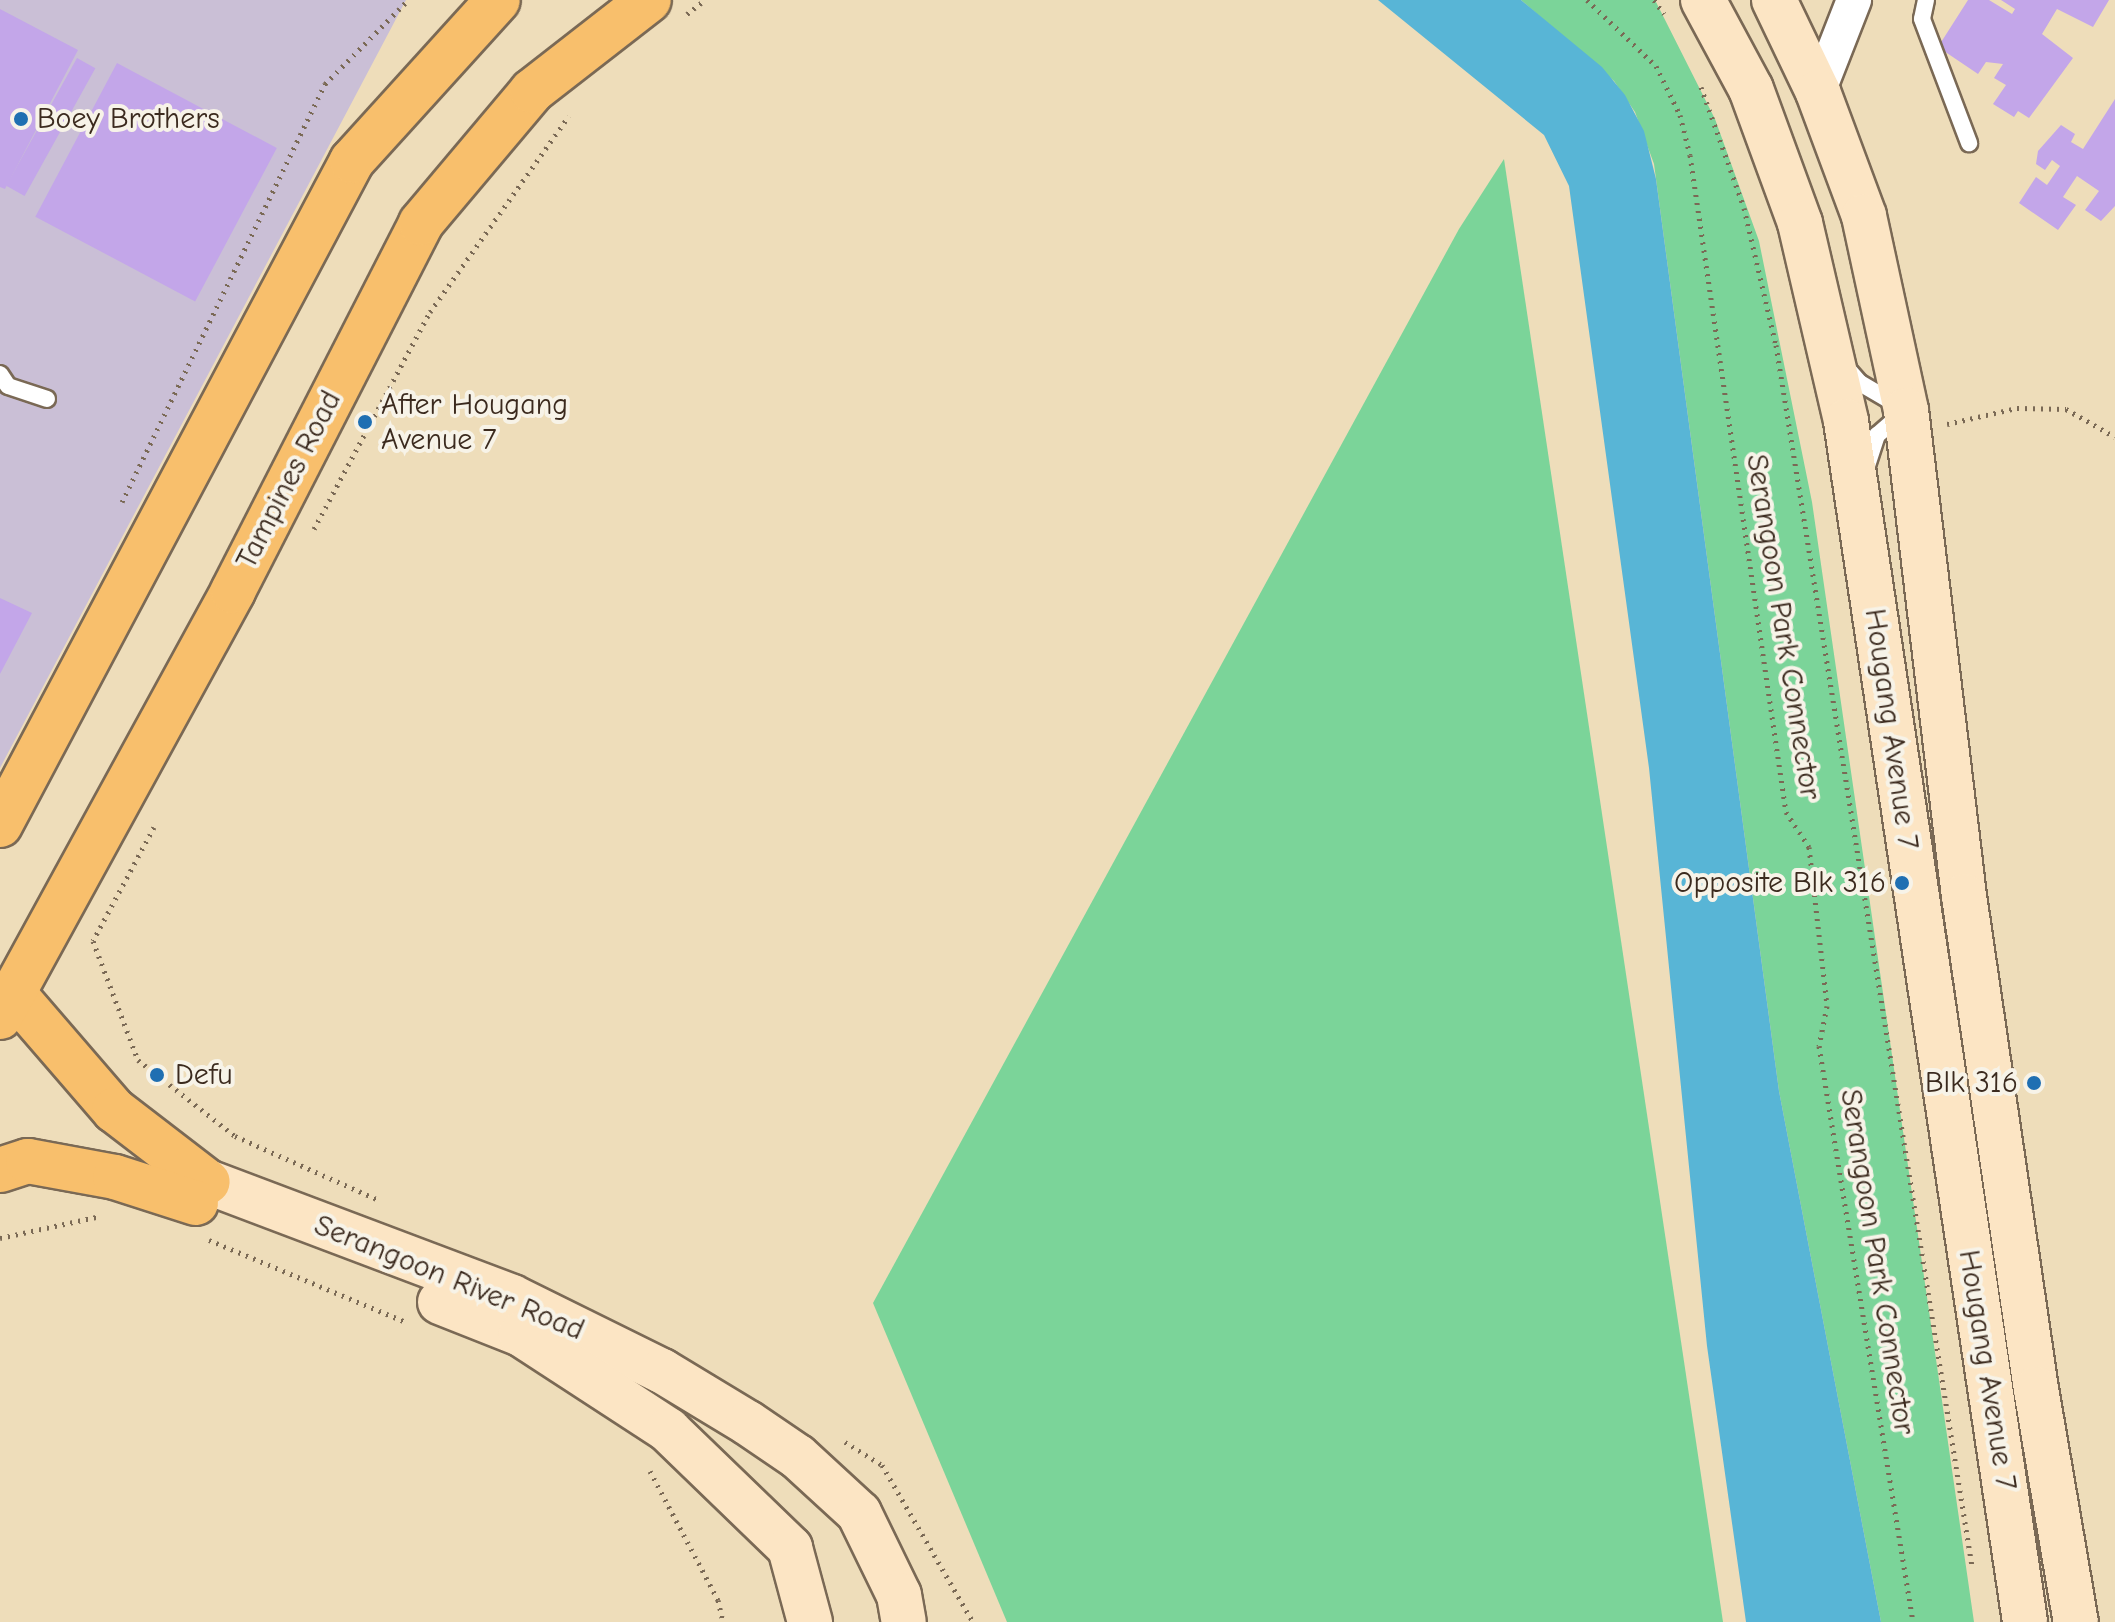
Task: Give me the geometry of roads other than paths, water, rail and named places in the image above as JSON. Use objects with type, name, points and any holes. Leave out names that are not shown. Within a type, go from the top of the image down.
[{"type":"main road","points":[[0,825],[352,161],[498,0]]},
{"type":"main road","name":"Hougang Avenue 7","points":[[1774,0],[1818,92],[1864,216],[1918,419],[1964,896],[2036,1389],[2076,1622]]},
{"type":"main road","name":"Tampines Road","points":[[6,1005],[233,591],[421,223],[532,91],[665,9]]},
{"type":"main road","name":"Hougang Avenue 7","points":[[1687,11],[1751,89],[1800,223],[1828,346],[1857,496],[2025,1622]]},
{"type":"main road","points":[[6,1005],[114,1110],[200,1207]]},
{"type":"main road","points":[[0,1170],[28,1161],[115,1177],[200,1207]]},
{"type":"main road","name":"Serangoon River Road","points":[[200,1207],[521,1334],[580,1368],[668,1430],[790,1548],[810,1622]]},
{"type":"main road","name":"Serangoon River Road","points":[[200,1207],[512,1297],[662,1371],[798,1457],[859,1513],[899,1595],[904,1622]]},
{"type":"main road","points":[[1991,1397],[2036,1389]]},
{"type":"street","points":[[1818,92],[1854,0]]},
{"type":"lane","points":[[1926,0],[1922,19],[1969,143]]},
{"type":"lane","points":[[1828,346],[1860,383],[1918,419]]},
{"type":"lane","points":[[0,374],[8,386],[47,399]]},
{"type":"lane","points":[[1857,496],[1877,435],[1918,419]]},
{"type":"water","points":[[1378,0],[1521,0],[1602,67],[1625,95],[1644,131],[1656,179],[1779,1091],[1881,1622],[1746,1622],[1707,1346],[1649,768],[1569,186],[1544,135]]},
{"type":"place","name":"Boey Brothers","points":[[21,119]]},
{"type":"place","name":"After Hougang Avenue 7","points":[[365,422]]},
{"type":"place","name":"Opposite Blk 316","points":[[1902,883]]},
{"type":"place","name":"Defu","points":[[157,1075]]},
{"type":"place","name":"Blk 316","points":[[2034,1083]]}]
